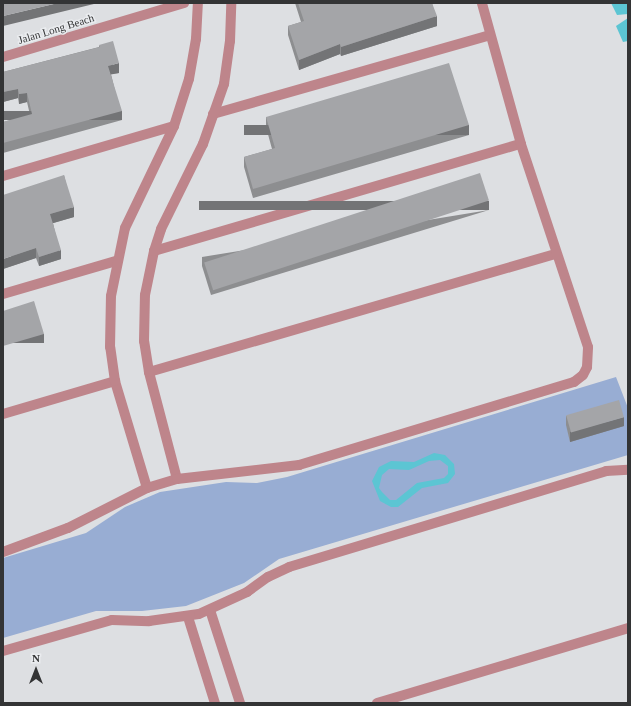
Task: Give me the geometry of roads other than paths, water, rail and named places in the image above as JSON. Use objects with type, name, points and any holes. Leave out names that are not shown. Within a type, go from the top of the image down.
[{"type":"street","name":"Jalan Long Beach","points":[[3,57],[184,3]]},
{"type":"street","points":[[147,488],[115,380],[110,347],[116,261],[125,228],[174,126],[190,79],[196,38],[198,3]]},
{"type":"street","points":[[178,479],[149,372],[144,341],[145,295],[154,251],[161,230],[203,144],[226,70],[230,41],[231,3]]},
{"type":"street","points":[[3,552],[68,528],[147,488],[178,479],[299,465],[574,382],[588,367],[588,347],[555,254],[521,144],[482,3]]},
{"type":"street","points":[[213,114],[490,35]]},
{"type":"street","points":[[3,176],[174,126]]},
{"type":"street","points":[[154,251],[521,144]]},
{"type":"street","points":[[149,372],[555,254]]},
{"type":"street","points":[[3,294],[116,261]]},
{"type":"street","points":[[3,414],[115,380]]},
{"type":"street","points":[[3,651],[112,620],[149,621],[188,617],[210,610],[289,567],[606,470],[628,470]]},
{"type":"street","points":[[210,610],[240,703]]},
{"type":"street","points":[[188,617],[215,703]]},
{"type":"street","points":[[377,703],[628,628]]}]
